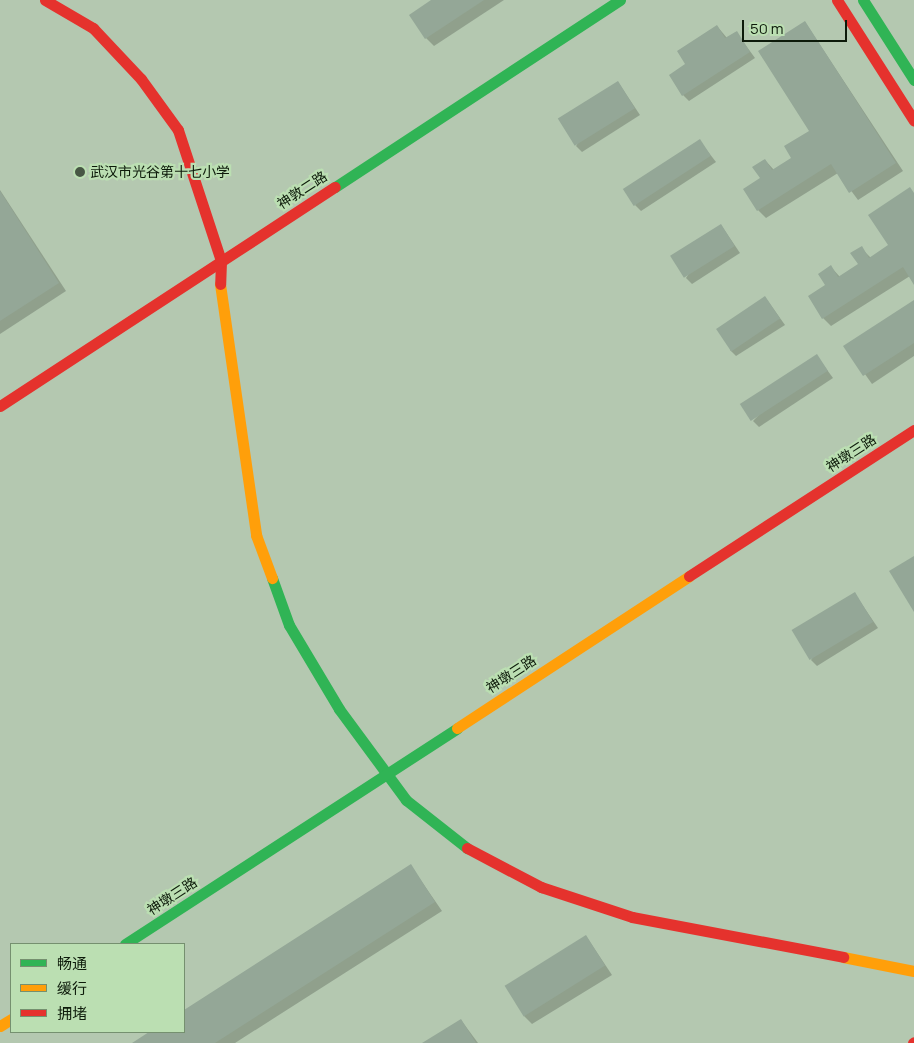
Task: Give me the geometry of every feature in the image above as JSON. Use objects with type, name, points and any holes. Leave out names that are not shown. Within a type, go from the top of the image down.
[{"type":"street","points":[[45,0],[92,28],[141,79],[178,130],[221,262],[220,292],[256,535],[289,625],[338,710],[406,800],[473,853],[541,887],[632,917],[914,971]]},
{"type":"street","name":"神敦二路","points":[[0,406],[620,0]]},
{"type":"street","points":[[837,0],[914,121]]},
{"type":"street","points":[[863,0],[914,80]]},
{"type":"street","name":"神墩三路","points":[[127,943],[914,430]]},
{"type":"building","points":[[431,0],[484,0],[425,39],[409,15]]},
{"type":"building","points":[[805,21],[896,163],[849,193],[831,164],[757,211],[743,189],[760,178],[752,167],[765,159],[772,170],[791,158],[784,146],[809,131],[758,51]]},
{"type":"building","points":[[717,25],[725,38],[737,31],[750,52],[682,96],[669,75],[685,64],[677,51]]},
{"type":"building","points":[[618,81],[635,108],[575,146],[558,119]]},
{"type":"building","points":[[700,139],[711,156],[634,206],[623,189]]},
{"type":"building","points":[[910,187],[914,193],[914,285],[903,267],[822,319],[808,296],[825,285],[818,274],[831,265],[838,277],[858,264],[850,253],[862,246],[869,258],[888,245],[868,215]]},
{"type":"building","points":[[0,191],[59,283],[0,321]]},
{"type":"building","points":[[721,224],[735,246],[684,278],[670,256]]},
{"type":"building","points":[[765,296],[780,318],[731,351],[716,329]]},
{"type":"building","points":[[914,300],[914,343],[863,376],[843,346]]},
{"type":"building","points":[[817,354],[828,371],[751,421],[740,404]]},
{"type":"building","points":[[914,556],[914,612],[889,571]]},
{"type":"building","points":[[855,592],[873,622],[810,660],[792,630]]},
{"type":"building","points":[[411,864],[435,902],[215,1043],[132,1043],[147,1033],[185,1033],[185,1009]]},
{"type":"building","points":[[586,935],[605,966],[524,1016],[505,986]]},
{"type":"building","points":[[461,1019],[476,1043],[422,1043]]},
{"type":"traffic: fast","points":[[335,187],[620,0]]},
{"type":"traffic: fast","points":[[863,0],[914,80]]},
{"type":"traffic: fast","points":[[272,578],[289,625],[339,709],[406,800],[467,848]]},
{"type":"traffic: fast","points":[[127,943],[457,728]]},
{"type":"traffic: slow","points":[[220,284],[256,535],[272,578]]},
{"type":"traffic: slow","points":[[457,728],[689,576]]},
{"type":"traffic: slow","points":[[843,957],[914,971]]},
{"type":"traffic: slow","points":[[0,1026],[10,1020]]},
{"type":"traffic: jam","points":[[45,0],[93,28],[141,79],[178,130],[221,261],[220,284]]},
{"type":"traffic: jam","points":[[837,0],[914,121]]},
{"type":"traffic: jam","points":[[0,406],[335,187]]},
{"type":"traffic: jam","points":[[689,576],[914,430]]},
{"type":"traffic: jam","points":[[467,848],[541,887],[632,917],[843,957]]},
{"type":"place","name":"武汉市光谷第十七小学","points":[[80,172]]}]
